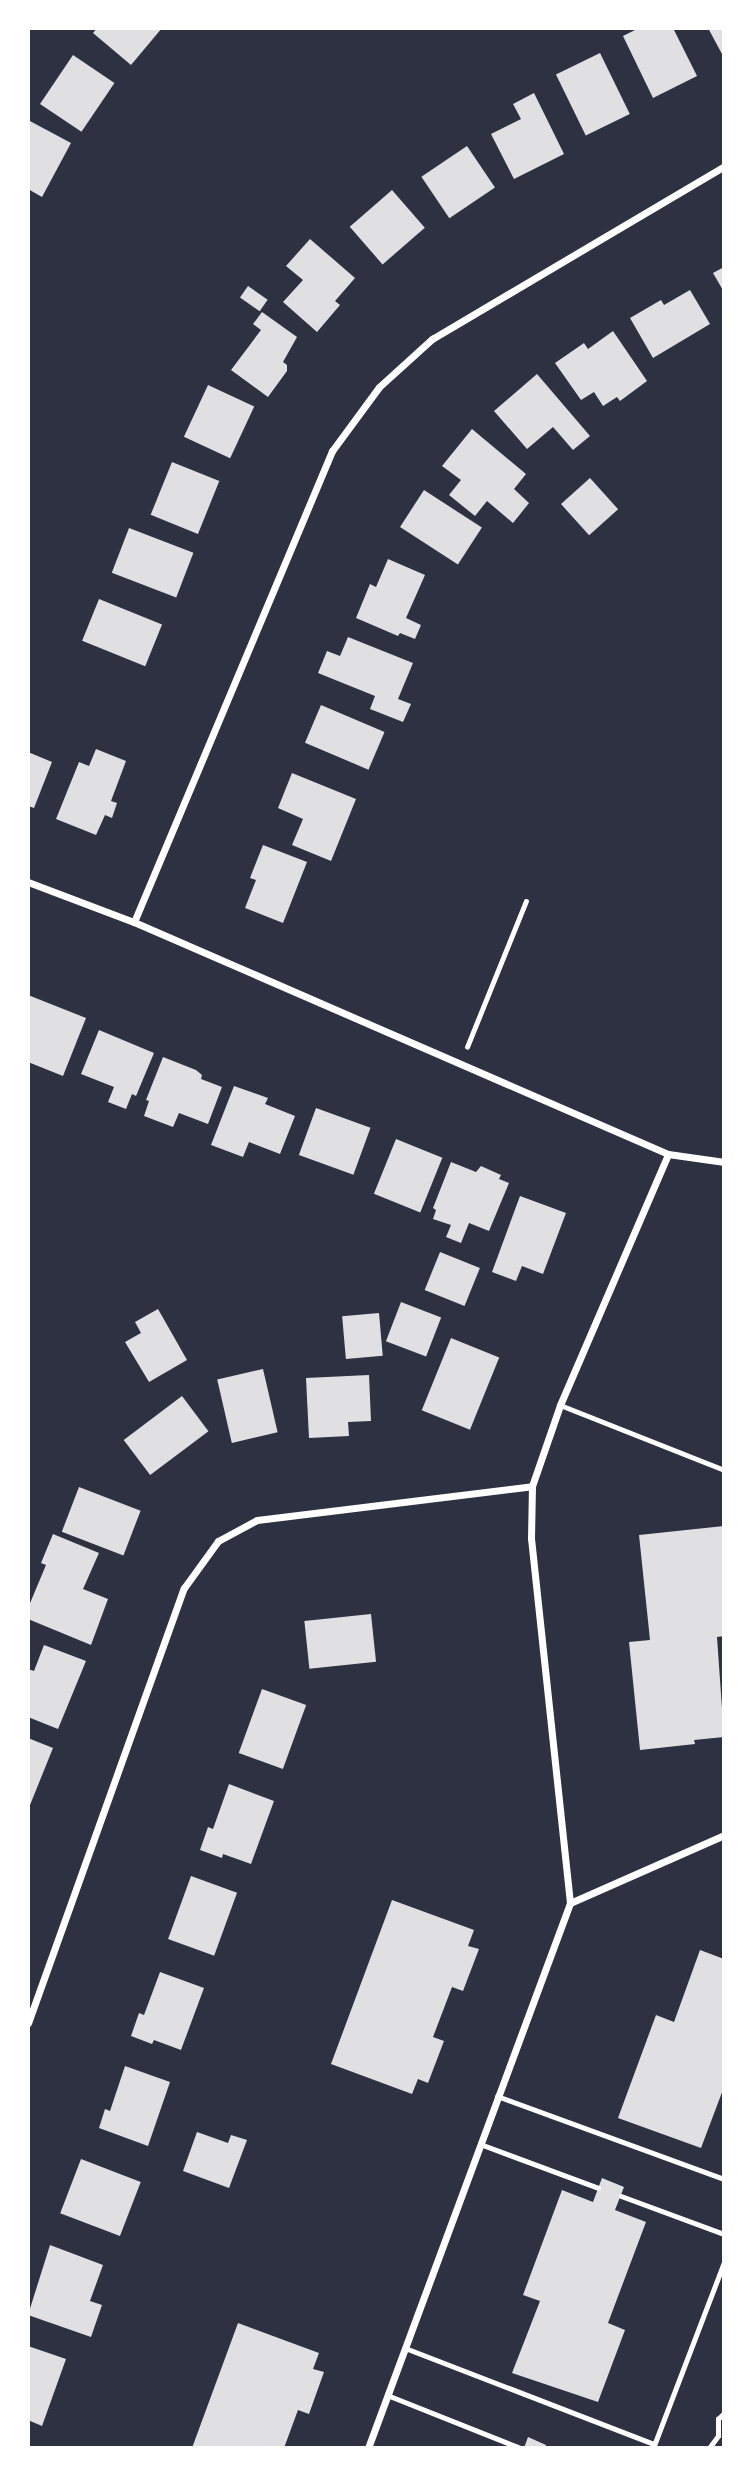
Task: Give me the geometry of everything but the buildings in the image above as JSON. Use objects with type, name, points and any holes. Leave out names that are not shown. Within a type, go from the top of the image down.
[{"type":"street","points":[[134,922],[332,451],[379,387],[432,339],[724,166]]},
{"type":"street","points":[[28,881],[134,922],[668,1154],[724,1162]]},
{"type":"street","points":[[368,2448],[478,2143],[570,1903],[531,1538],[532,1486],[560,1405],[668,1154]]},
{"type":"street","points":[[28,2023],[184,1588],[218,1541],[257,1520],[532,1486]]},
{"type":"street","points":[[570,1903],[724,1835]]},
{"type":"lane","points":[[560,1405],[724,1470]]},
{"type":"lane","points":[[497,2096],[724,2179]]},
{"type":"lane","points":[[478,2143],[598,2188]]},
{"type":"lane","points":[[621,2196],[724,2234]]},
{"type":"lane","points":[[405,2348],[653,2446],[724,2262]]},
{"type":"lane","points":[[387,2395],[520,2448]]},
{"type":"path","points":[[461,1064],[526,901]]},
{"type":"path","points":[[709,2448],[718,2435],[718,2419],[724,2413]]}]
